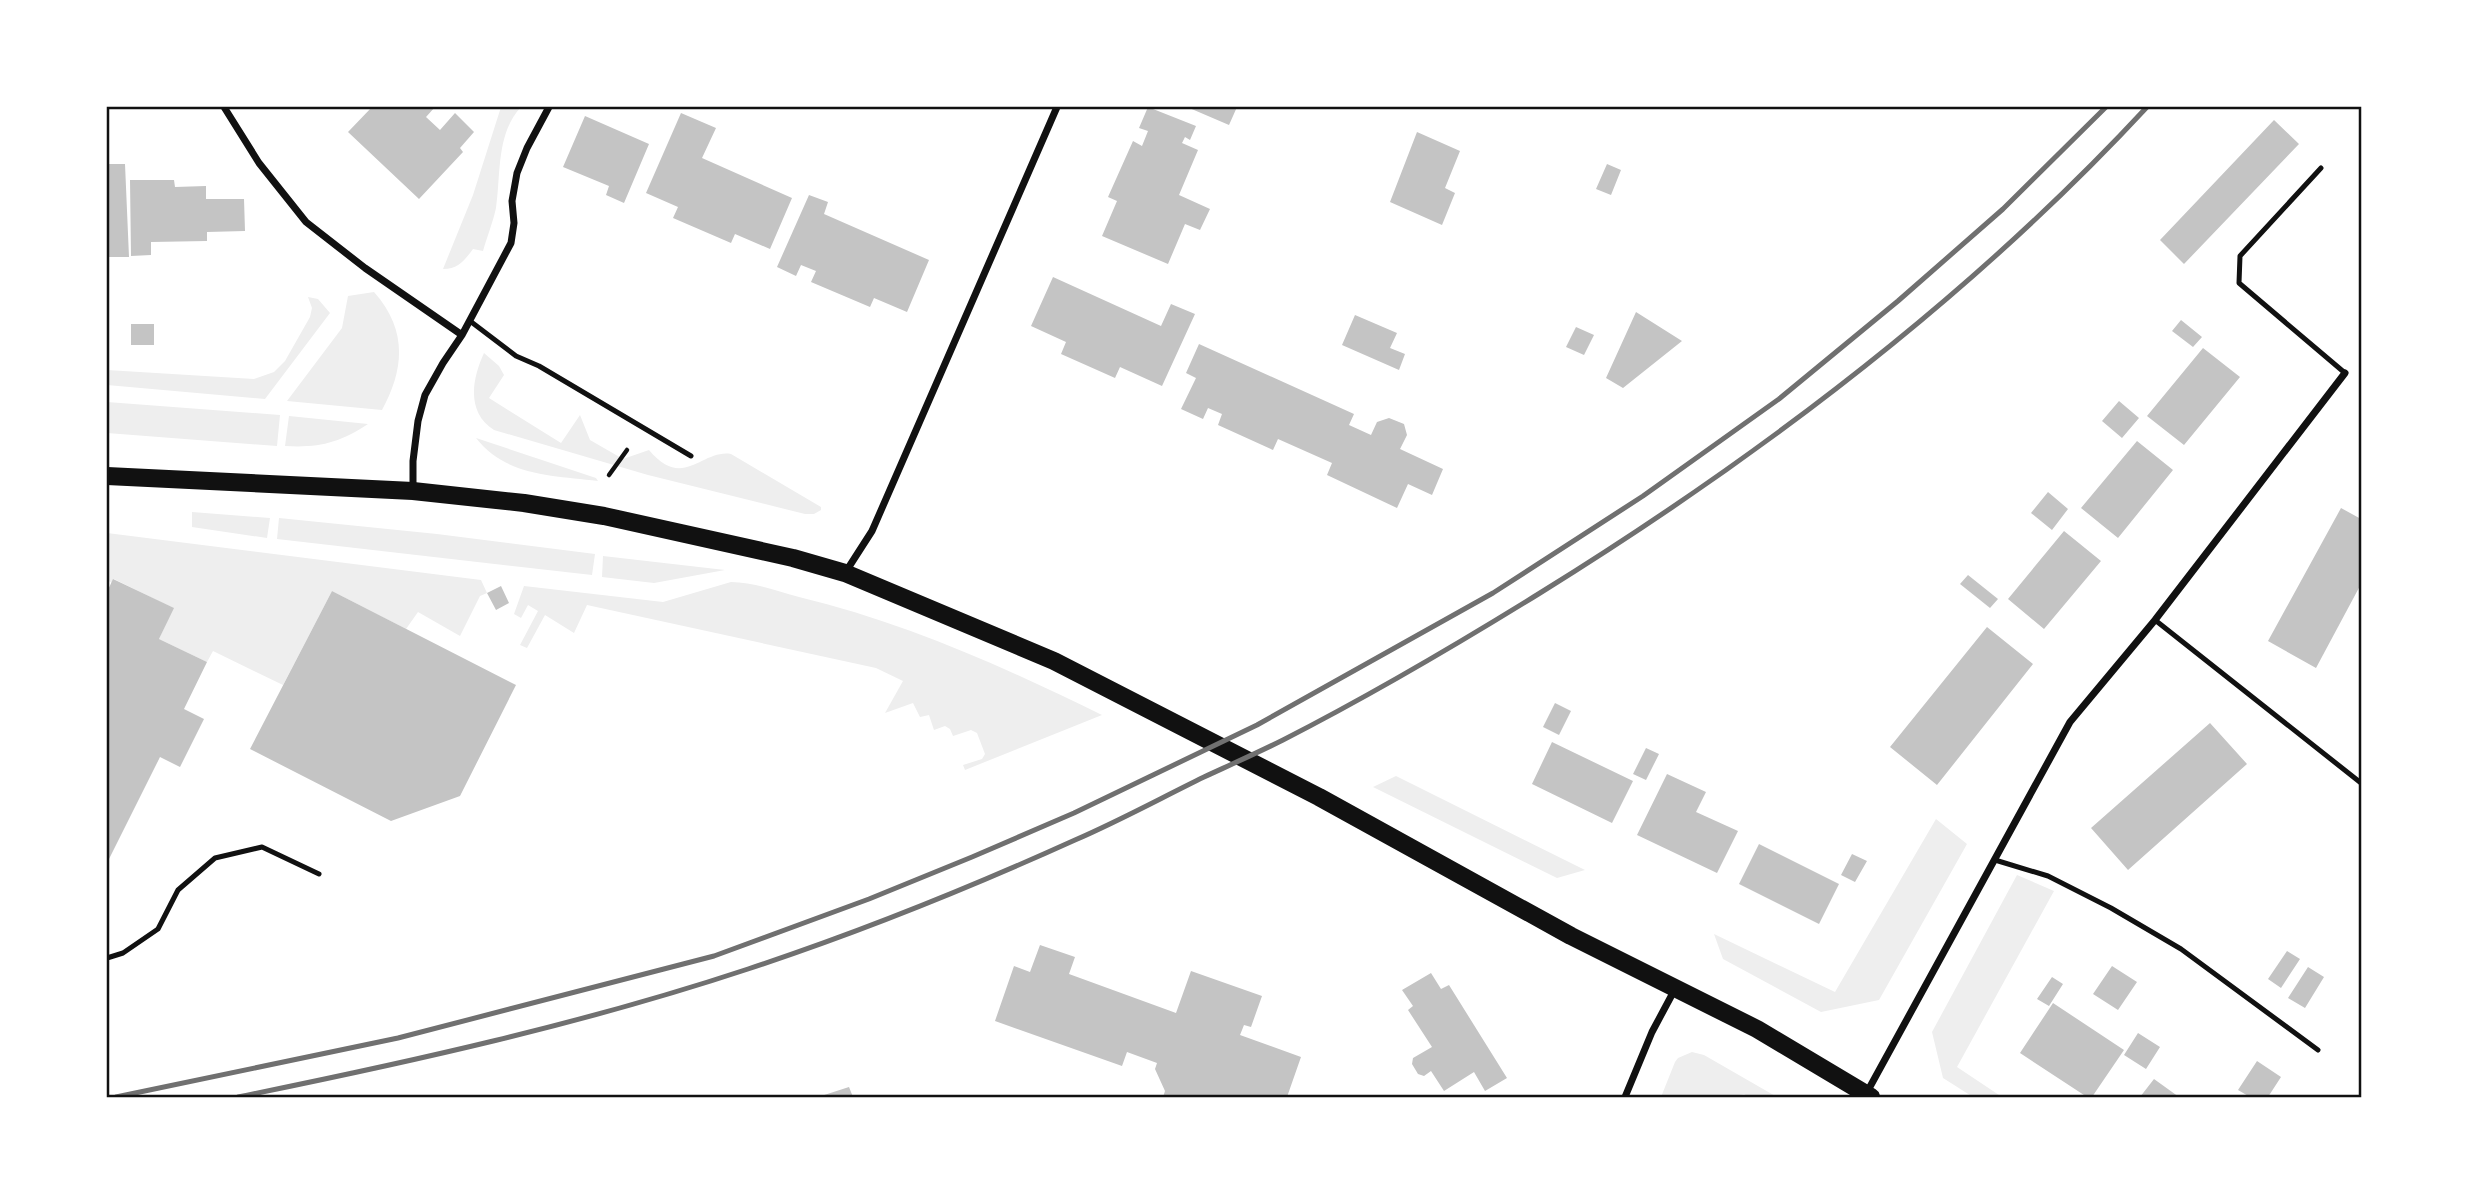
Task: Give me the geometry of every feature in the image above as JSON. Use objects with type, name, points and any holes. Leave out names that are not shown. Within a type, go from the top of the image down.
[{"type":"main road","points":[[107,475],[413,491],[604,516],[793,558],[845,573],[1054,662],[1319,797],[1501,899],[1757,1029],[1868,1096]]},
{"type":"street","points":[[224,107],[259,163],[306,222],[365,268],[462,335]]},
{"type":"street","points":[[413,491],[413,461],[418,421],[425,396],[470,321],[511,243],[514,223],[512,201],[517,173],[549,107]]},
{"type":"street","points":[[845,573],[872,531],[1057,107]]},
{"type":"street","points":[[1868,1096],[2070,722],[2155,620],[2345,373]]},
{"type":"street","points":[[1625,1097],[1652,1032],[1675,988]]},
{"type":"lane","points":[[2321,168],[2240,256],[2239,283],[2345,373]]},
{"type":"lane","points":[[470,321],[516,356],[539,366],[691,456]]},
{"type":"lane","points":[[2155,620],[2361,783]]},
{"type":"lane","points":[[107,958],[123,953],[158,929],[178,890],[215,858],[262,847],[319,874]]},
{"type":"lane","points":[[1995,860],[2048,876],[2112,908],[2181,949],[2318,1050]]},
{"type":"shaded area","points":[[501,107],[521,107],[507,129],[503,142],[496,208],[483,251],[473,249],[460,264],[443,269],[473,195]]},
{"type":"shaded area","points":[[374,292],[392,320],[399,349],[395,379],[382,410],[287,401],[342,328],[348,296]]},
{"type":"shaded area","points":[[308,297],[318,299],[330,313],[265,399],[107,385],[107,370],[254,379],[274,372],[285,361],[310,317],[312,308]]},
{"type":"shaded area","points":[[484,353],[499,366],[504,375],[489,398],[561,443],[580,415],[590,440],[623,459],[649,450],[661,462],[682,468],[721,454],[731,454],[821,507],[821,510],[814,514],[805,514],[648,475],[494,430],[485,423],[475,405],[475,384]]},
{"type":"shaded area","points":[[107,402],[280,415],[277,446],[107,433]]},
{"type":"shaded area","points":[[289,416],[368,424],[348,436],[328,443],[285,446]]},
{"type":"shaded area","points":[[476,438],[596,478],[598,481],[547,475],[516,467],[488,451]]},
{"type":"shaded area","points":[[192,512],[270,518],[267,538],[192,527]]},
{"type":"shaded area","points":[[279,518],[595,554],[592,575],[277,539]]},
{"type":"shaded area","points":[[107,533],[481,580],[487,593],[480,596],[460,636],[418,612],[406,629],[332,591],[283,685],[213,651],[207,662],[159,639],[173,608],[114,579],[112,583],[107,580]]},
{"type":"shaded area","points":[[603,556],[725,570],[654,583],[602,577]]},
{"type":"shaded area","points":[[731,582],[756,585],[877,619],[991,663],[1102,715],[965,770],[963,765],[982,759],[985,754],[977,733],[971,730],[953,736],[945,726],[934,730],[929,715],[920,717],[913,703],[885,713],[903,681],[876,668],[587,605],[574,633],[545,615],[527,648],[520,645],[538,611],[528,605],[521,618],[514,614],[524,586],[663,602]]},
{"type":"shaded area","points":[[1396,776],[1585,870],[1557,878],[1373,787]]},
{"type":"shaded area","points":[[1936,819],[1967,844],[1879,1000],[1821,1012],[1723,959],[1714,934],[1835,992]]},
{"type":"shaded area","points":[[2017,875],[2054,891],[1957,1067],[2002,1097],[1973,1097],[1943,1078],[1932,1032]]},
{"type":"shaded area","points":[[1692,1052],[1704,1055],[1777,1097],[1750,1097],[1744,1094],[1729,1097],[1661,1097],[1675,1062]]},
{"type":"building","points":[[372,107],[435,107],[426,117],[440,130],[455,113],[474,132],[460,148],[463,152],[419,199],[348,132]]},
{"type":"building","points":[[1148,107],[1196,126],[1190,140],[1185,137],[1182,143],[1198,150],[1179,195],[1210,209],[1200,230],[1185,224],[1168,264],[1102,236],[1117,201],[1108,197],[1133,141],[1142,146],[1148,131],[1139,128]]},
{"type":"building","points":[[1187,107],[1237,107],[1229,125]]},
{"type":"building","points":[[681,113],[716,128],[702,158],[792,198],[770,249],[735,234],[731,243],[673,218],[678,207],[646,193]]},
{"type":"building","points":[[585,116],[649,144],[624,203],[606,195],[609,186],[563,167]]},
{"type":"building","points":[[2274,120],[2299,144],[2184,264],[2160,240]]},
{"type":"building","points":[[1417,132],[1460,151],[1445,188],[1455,193],[1442,225],[1390,202]]},
{"type":"building","points":[[107,164],[125,164],[129,257],[107,257]]},
{"type":"building","points":[[1607,164],[1621,170],[1611,195],[1596,189]]},
{"type":"building","points":[[130,180],[174,180],[175,187],[206,186],[206,199],[244,199],[245,231],[207,232],[207,241],[151,242],[151,255],[131,256]]},
{"type":"building","points":[[809,195],[828,202],[824,214],[929,260],[907,312],[874,298],[870,307],[811,282],[816,271],[801,265],[796,276],[777,267]]},
{"type":"building","points":[[1053,277],[1161,326],[1171,304],[1195,314],[1162,386],[1120,367],[1115,378],[1061,354],[1066,342],[1031,326]]},
{"type":"building","points":[[1636,312],[1682,341],[1623,388],[1606,378]]},
{"type":"building","points":[[1355,315],[1397,333],[1390,348],[1405,354],[1399,370],[1342,345]]},
{"type":"building","points":[[2181,320],[2202,337],[2193,347],[2172,331]]},
{"type":"building","points":[[131,324],[154,324],[154,345],[131,345]]},
{"type":"building","points":[[1576,327],[1594,335],[1584,355],[1566,347]]},
{"type":"building","points":[[1199,344],[1354,414],[1349,425],[1371,435],[1377,422],[1389,418],[1404,424],[1407,435],[1400,449],[1443,469],[1432,495],[1408,484],[1397,508],[1327,475],[1332,463],[1278,439],[1273,450],[1218,425],[1222,414],[1208,408],[1203,419],[1181,409],[1196,378],[1186,373]]},
{"type":"building","points":[[2203,348],[2240,377],[2184,445],[2147,416]]},
{"type":"building","points":[[2119,401],[2139,418],[2122,438],[2102,421]]},
{"type":"building","points":[[2137,441],[2173,470],[2118,538],[2081,508]]},
{"type":"building","points":[[2048,492],[2068,509],[2052,530],[2031,513]]},
{"type":"building","points":[[2341,508],[2361,519],[2361,584],[2316,668],[2268,641]]},
{"type":"building","points":[[2064,531],[2101,561],[2044,629],[2008,599]]},
{"type":"building","points":[[1968,575],[1998,599],[1990,608],[1960,584]]},
{"type":"building","points":[[113,579],[174,608],[159,639],[207,662],[184,709],[204,719],[180,767],[160,757],[107,863],[107,592]]},
{"type":"building","points":[[501,586],[509,603],[496,610],[487,593]]},
{"type":"building","points":[[332,591],[516,685],[460,796],[391,821],[250,749]]},
{"type":"building","points":[[1987,627],[2033,664],[1937,785],[1890,747]]},
{"type":"building","points":[[1555,703],[1571,711],[1559,735],[1543,727]]},
{"type":"building","points":[[2210,723],[2247,764],[2128,870],[2091,828]]},
{"type":"building","points":[[1552,742],[1633,781],[1612,823],[1532,784]]},
{"type":"building","points":[[1646,748],[1659,754],[1646,780],[1633,774]]},
{"type":"building","points":[[1667,774],[1706,792],[1696,812],[1738,831],[1717,873],[1637,835]]},
{"type":"building","points":[[1759,844],[1839,884],[1819,924],[1739,884]]},
{"type":"building","points":[[1852,854],[1867,861],[1855,882],[1841,875]]},
{"type":"building","points":[[1040,945],[1075,957],[1069,974],[1176,1013],[1191,971],[1262,996],[1251,1027],[1244,1025],[1240,1035],[1301,1057],[1287,1097],[1163,1097],[1165,1091],[1155,1069],[1157,1063],[1127,1052],[1122,1066],[995,1021],[1014,966],[1030,972]]},
{"type":"building","points":[[2287,951],[2300,959],[2281,988],[2268,979]]},
{"type":"building","points":[[2112,966],[2137,982],[2118,1010],[2093,994]]},
{"type":"building","points":[[2308,967],[2324,977],[2305,1008],[2288,998]]},
{"type":"building","points":[[1431,973],[1441,989],[1449,985],[1507,1078],[1485,1091],[1474,1072],[1444,1091],[1431,1071],[1424,1076],[1418,1074],[1412,1064],[1413,1058],[1432,1047],[1408,1010],[1413,1006],[1402,990]]},
{"type":"building","points":[[2052,977],[2063,984],[2049,1006],[2037,999]]},
{"type":"building","points":[[2053,1003],[2124,1050],[2092,1097],[2087,1097],[2020,1053]]},
{"type":"building","points":[[2138,1033],[2160,1047],[2146,1069],[2124,1055]]},
{"type":"building","points":[[2257,1061],[2281,1077],[2268,1097],[2250,1097],[2238,1090]]},
{"type":"building","points":[[2154,1079],[2179,1097],[2140,1097]]},
{"type":"building","points":[[849,1087],[853,1097],[818,1097]]},
{"type":"railway","points":[[116,1097],[398,1038],[714,956],[869,899],[972,857],[1074,813],[1257,725],[1493,593],[1643,496],[1779,399],[1898,301],[2003,209],[2106,107]]},
{"type":"railway","points":[[238,1097],[431,1056],[559,1024],[685,989],[790,955],[914,909],[1035,858],[1283,740],[1413,669],[1540,593],[1622,541],[1783,429],[1935,309],[2009,244],[2147,107]]}]
